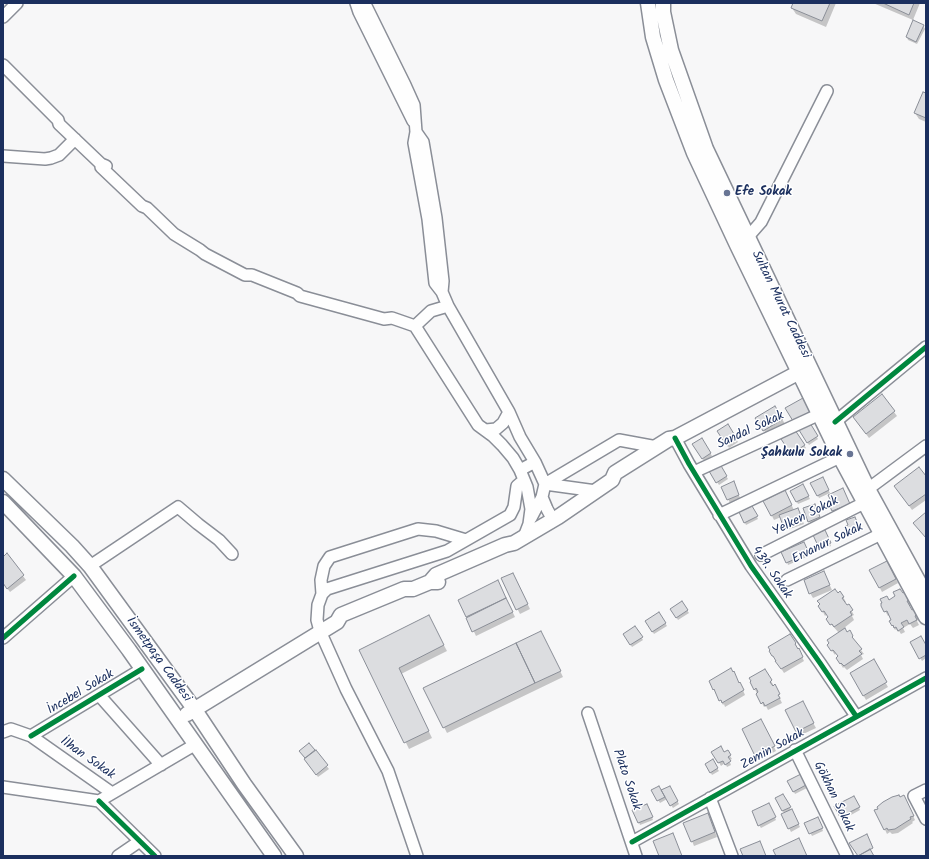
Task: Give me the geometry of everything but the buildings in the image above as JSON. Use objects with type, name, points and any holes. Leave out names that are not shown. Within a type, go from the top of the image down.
[{"type":"main road","points":[[648,3],[653,37],[666,80],[694,153],[742,241]]},
{"type":"main road","name":"Sultan Murat Caddesi","points":[[663,3],[663,12],[671,50],[683,88],[742,241],[804,370],[835,422],[868,488],[925,589]]},
{"type":"main road","points":[[179,720],[320,631],[337,622],[341,615],[404,589],[413,589],[430,582],[436,575],[505,545],[553,520],[612,480],[615,473],[669,439],[675,438],[804,370]]},
{"type":"main road","name":"Sultan Murat Caddesi","points":[[804,370],[820,414],[840,458],[926,617]]},
{"type":"main road","points":[[612,480],[619,480],[673,444],[675,438]]},
{"type":"main road","name":"İsmetpaşa Caddesi","points":[[3,480],[72,546],[90,566],[194,710],[244,784],[296,856]]},
{"type":"main road","name":"İsmetpaşa Caddesi","points":[[3,502],[74,576],[179,720],[274,856]]},
{"type":"main road","points":[[74,576],[90,566]]},
{"type":"street","points":[[3,17],[17,3]]},
{"type":"street","points":[[356,3],[415,128]]},
{"type":"street","points":[[363,3],[414,106],[414,143],[428,219],[435,283],[442,292],[448,306],[509,412],[520,437],[535,462],[545,484],[542,497],[523,535]]},
{"type":"street","points":[[3,65],[58,120],[59,124],[145,203],[147,208],[174,234],[200,250],[207,250],[246,270],[252,275],[297,293],[300,290],[389,314],[392,318],[415,326],[478,425],[486,430],[502,445],[513,458],[522,475],[527,487],[530,509],[523,535]]},
{"type":"street","points":[[3,74],[53,123],[59,124]]},
{"type":"street","points":[[742,241],[761,222],[827,91]]},
{"type":"street","points":[[3,156],[45,159],[51,158],[59,155],[75,139]]},
{"type":"street","points":[[415,326],[431,311],[448,306]]},
{"type":"street","points":[[835,422],[926,347]]},
{"type":"street","points":[[486,430],[496,429],[503,423],[509,412]]},
{"type":"street","name":"Sandal Sokak","points":[[694,472],[820,414]]},
{"type":"street","name":"439. Sokak","points":[[675,438],[719,515],[751,566],[856,716]]},
{"type":"street","points":[[545,484],[620,440],[657,447]]},
{"type":"street","points":[[868,488],[926,446]]},
{"type":"street","points":[[719,515],[840,458]]},
{"type":"street","points":[[322,594],[327,590],[448,551],[510,515],[514,507],[517,486],[522,475],[535,462]]},
{"type":"street","points":[[545,484],[596,491]]},
{"type":"street","points":[[542,497],[553,520]]},
{"type":"street","name":"Yelken Sokak","points":[[761,555],[864,503]]},
{"type":"street","points":[[90,566],[178,507],[219,540],[232,554]]},
{"type":"street","points":[[417,856],[388,770],[346,689],[320,631],[317,620],[318,605],[322,594],[321,580],[324,566],[330,557],[418,529],[436,531],[466,540]]},
{"type":"street","name":"Ervanur Sokak","points":[[787,580],[881,534]]},
{"type":"street","points":[[3,638],[74,576]]},
{"type":"street","name":"İncebel Sokak","points":[[31,736],[142,669]]},
{"type":"street","name":"Zemin Sokak","points":[[632,842],[926,678]]},
{"type":"street","points":[[99,694],[161,765]]},
{"type":"street","name":"Plato Sokak","points":[[588,713],[636,856]]},
{"type":"street","name":"İlhan Sokak","points":[[3,732],[11,729],[31,736],[112,793]]},
{"type":"street","points":[[99,801],[196,744]]},
{"type":"street","name":"Gökhan Sokak","points":[[795,750],[844,855]]},
{"type":"street","points":[[3,786],[99,801],[155,856]]},
{"type":"street","points":[[926,790],[914,796],[926,819]]},
{"type":"street","points":[[710,798],[732,856]]},
{"type":"street","points":[[118,856],[140,841]]},
{"type":"cycle path","points":[[835,422],[926,347]]},
{"type":"cycle path","points":[[675,438],[689,464],[751,566],[856,716]]},
{"type":"cycle path","points":[[3,638],[74,576]]},
{"type":"cycle path","points":[[31,736],[142,669]]},
{"type":"cycle path","points":[[632,842],[926,678]]},
{"type":"cycle path","points":[[99,801],[155,856]]},
{"type":"place","name":"Efe Sokak","points":[[727,193]]},
{"type":"place","name":"Şahkulu Sokak","points":[[850,454]]}]
